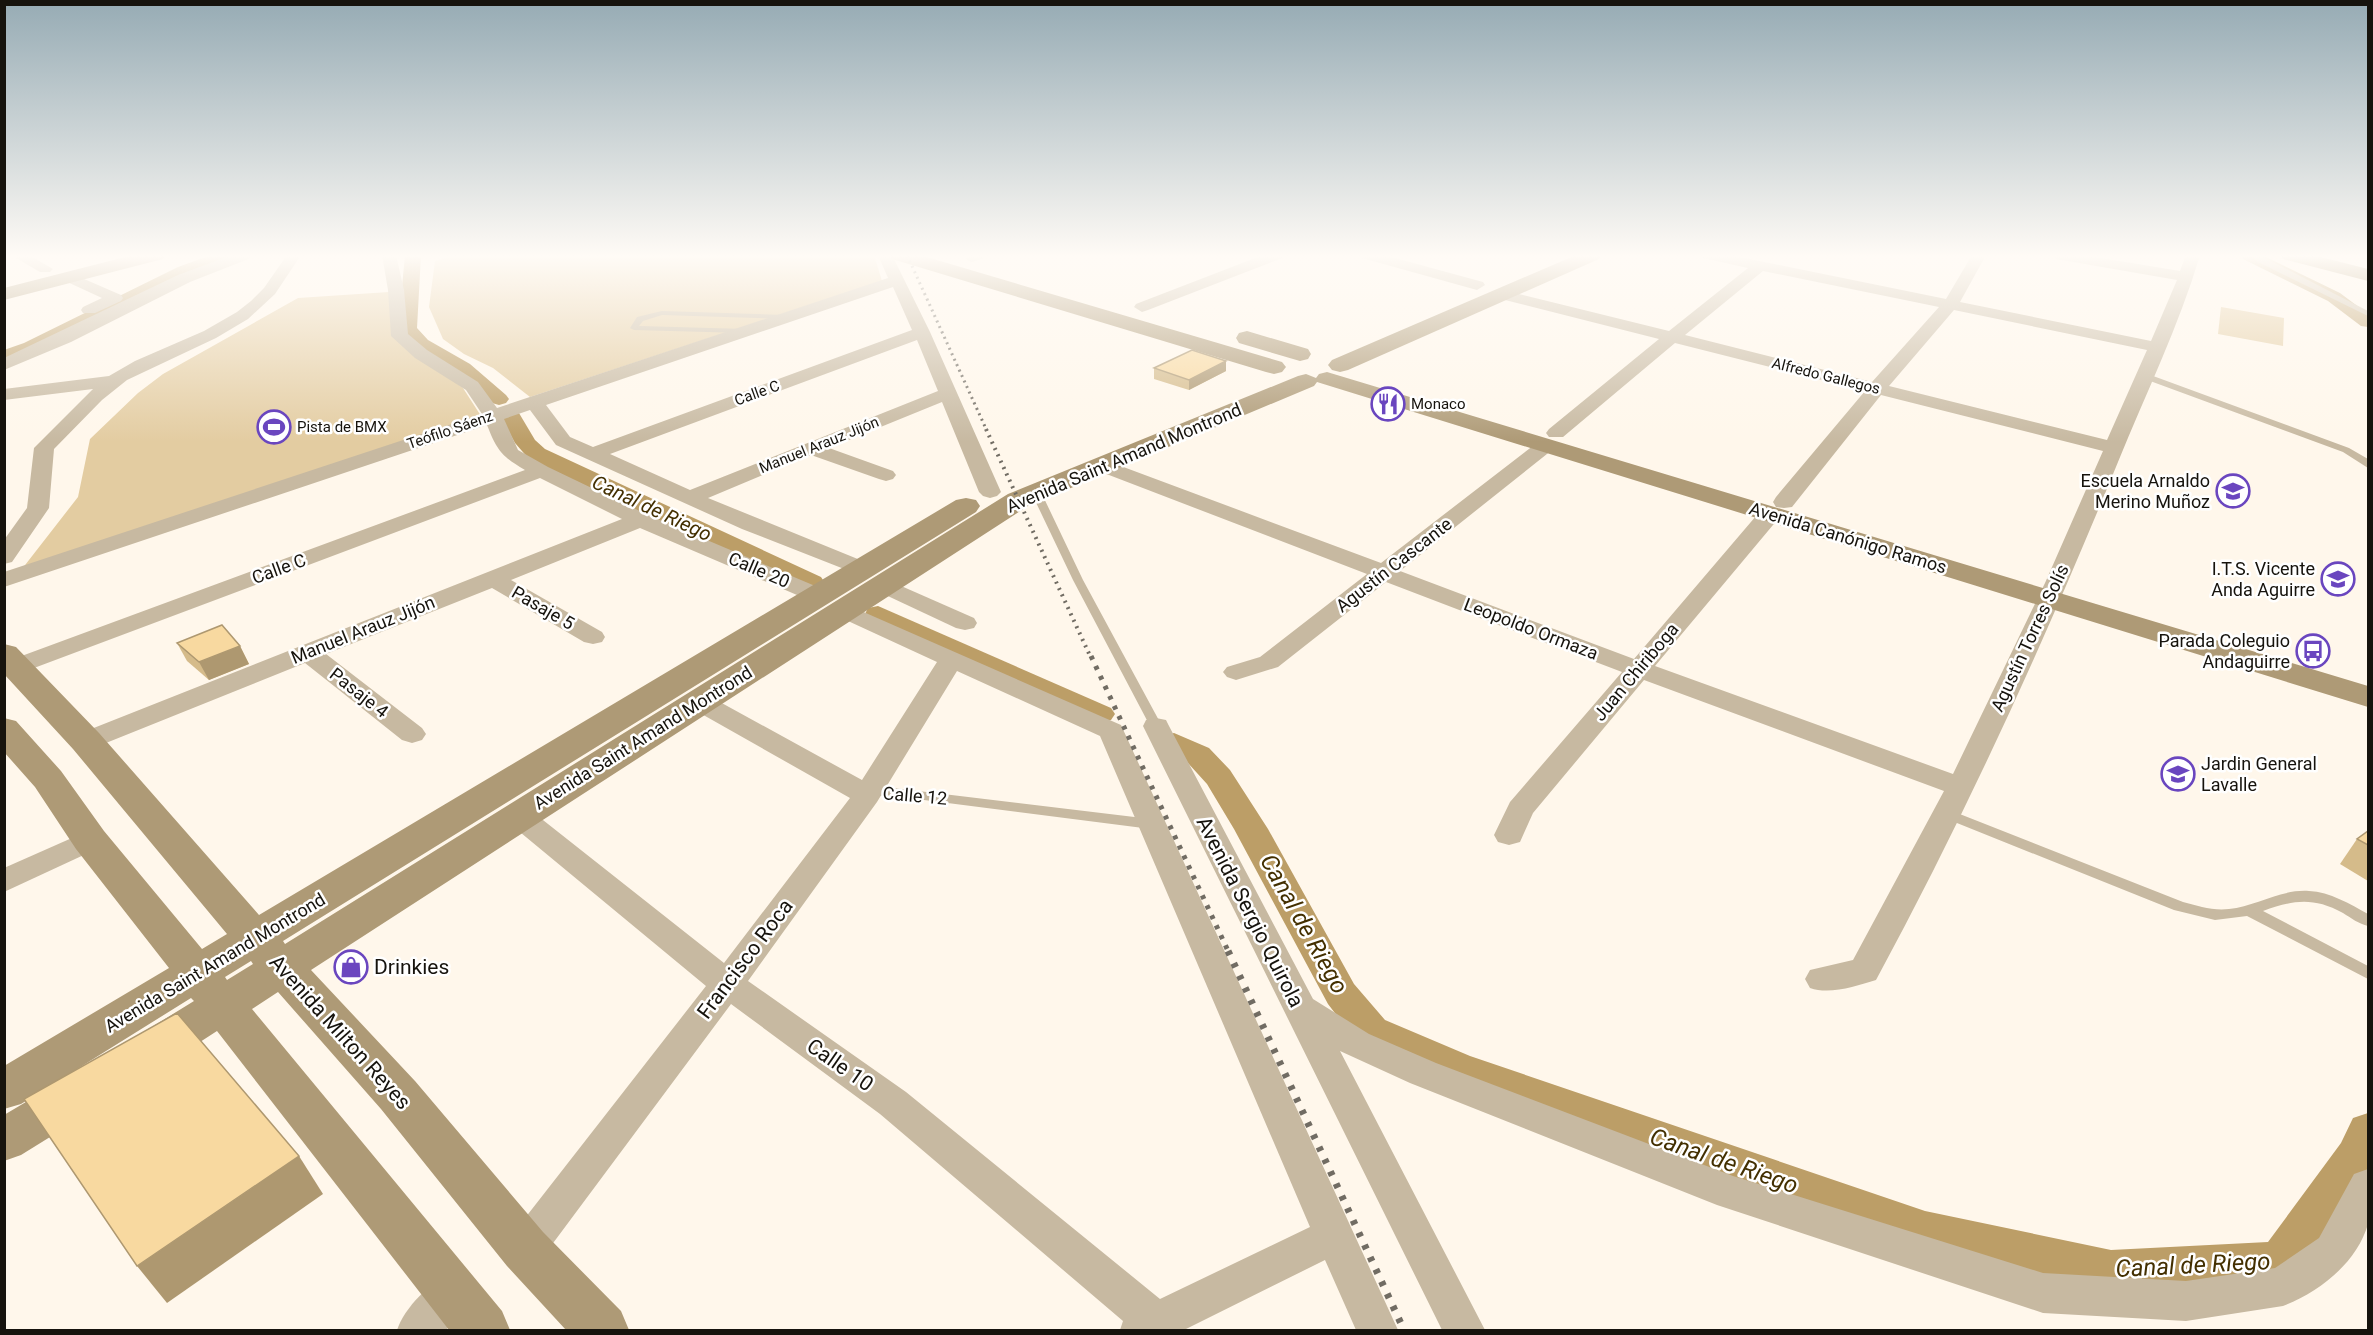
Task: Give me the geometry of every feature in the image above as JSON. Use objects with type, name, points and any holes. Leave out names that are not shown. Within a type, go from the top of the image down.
[{"type":"street","points":[[4,349],[73,317]]},
{"type":"street","points":[[4,365],[40,351],[108,317]]},
{"type":"street","points":[[4,557],[38,508],[44,448],[114,381],[154,359],[242,317]]},
{"type":"street","name":"Calle 20","points":[[398,317],[400,336],[421,354],[472,386],[493,416],[505,446],[511,454],[640,520],[831,603],[1111,730],[1152,824]]},
{"type":"street","name":"Teófilo Sáenz","points":[[4,580],[785,317]]},
{"type":"street","points":[[914,317],[990,492]]},
{"type":"street","points":[[1104,317],[1274,369],[1281,358],[1321,365]]},
{"type":"street","name":"Avenida Canónigo Ramos","points":[[1174,317],[1551,439],[2052,591],[2368,676]]},
{"type":"street","points":[[1382,324],[1398,317]]},
{"type":"street","name":"Avenida Saint Amand Montrond","points":[[4,1140],[209,989],[873,577],[1018,500],[1103,466],[1321,365],[1445,317]]},
{"type":"street","name":"Alfredo Gallegos","points":[[1590,317],[2114,448]]},
{"type":"street","name":"Agustín Cascante","points":[[1236,672],[1269,662],[1551,439],[1697,317]]},
{"type":"street","name":"Juan Chiriboga","points":[[1509,834],[1520,809],[1939,317]]},
{"type":"street","points":[[2011,317],[2157,347]]},
{"type":"street","name":"Agustín Torres Solís","points":[[1822,979],[1864,971],[1947,814],[2052,591],[2169,317]]},
{"type":"street","name":"Calle C","points":[[592,454],[922,333]]},
{"type":"street","name":"Avenida Saint Amand Montrond","points":[[873,577],[990,492],[1274,369]]},
{"type":"street","points":[[4,395],[114,381]]},
{"type":"street","name":"Manuel Arauz Jijón","points":[[691,497],[948,393]]},
{"type":"street","points":[[534,402],[563,441],[873,577],[965,623]]},
{"type":"street","points":[[812,448],[886,475]]},
{"type":"street","name":"Leopoldo Ormaza","points":[[1103,466],[1638,669],[1960,787]]},
{"type":"street","name":"Calle C","points":[[11,660],[541,471]]},
{"type":"street","name":"Manuel Arauz Jijón","points":[[86,741],[640,520]]},
{"type":"street","name":"Pasaje 5","points":[[492,578],[593,638]]},
{"type":"street","name":"Avenida Canónigo Ramos","points":[[2052,591],[2368,697]]},
{"type":"street","name":"Avenida Saint Amand Montrond","points":[[268,952],[519,816],[700,702],[831,603]]},
{"type":"street","name":"Pasaje 4","points":[[307,652],[412,734]]},
{"type":"street","name":"Francisco Roca","points":[[525,1249],[727,984],[867,795],[951,659]]},
{"type":"street","name":"Avenida Milton Reyes","points":[[11,660],[86,741],[268,952],[398,1095],[525,1249],[602,1330]]},
{"type":"street","name":"Calle 12","points":[[700,702],[867,795]]},
{"type":"street","name":"Avenida Sergio Quirola","points":[[1156,726],[1464,1330]]},
{"type":"street","points":[[4,729],[48,779],[90,840],[483,1330]]},
{"type":"street","name":"Calle 10","points":[[519,816],[727,984],[893,1103],[1148,1326]]},
{"type":"street","points":[[1152,824],[1377,1330]]},
{"type":"street","points":[[4,881],[90,840]]},
{"type":"street","name":"Avenida Saint Amand Montrond","points":[[4,1090],[209,989]]},
{"type":"street","points":[[1298,1007],[1357,1044],[1423,1073],[1720,1189],[2043,1293],[2186,1301],[2283,1286],[2333,1251],[2368,1186]]},
{"type":"street","points":[[1148,1326],[1335,1235]]},
{"type":"street","points":[[418,1330],[452,1294]]},
{"type":"lane","points":[[646,317],[640,319],[634,328],[745,331]]},
{"type":"lane","points":[[2145,376],[2346,450],[2365,460],[2368,465]]},
{"type":"lane","name":"Avenida Sergio Quirola","points":[[1036,492],[1078,580],[1156,726]]},
{"type":"lane","name":"Calle 12","points":[[867,795],[885,791],[1152,824]]},
{"type":"lane","points":[[1947,814],[2179,906],[2215,915],[2249,910],[2289,897],[2311,896],[2340,905],[2368,921]]},
{"type":"lane","points":[[2249,910],[2368,973]]},
{"type":"shaded area","name":"Pista de BMX","points":[[264,317],[391,317],[393,336],[463,388],[481,416],[22,569],[78,497],[90,439],[138,393],[163,374]]},
{"type":"shaded area","points":[[434,317],[772,317],[530,397],[493,368],[464,354],[443,339]]},
{"type":"shaded area","points":[[2220,317],[2284,318],[2283,346],[2218,334]]},
{"type":"building","points":[[1192,350],[1226,361],[1189,380],[1154,368]]},
{"type":"building","points":[[222,625],[240,646],[199,662],[177,643]]},
{"type":"building","points":[[2368,831],[2368,845],[2357,839]]},
{"type":"building","points":[[177,1013],[299,1156],[137,1266],[24,1099]]},
{"type":"waterway","name":"Canal de Riego","points":[[4,357],[31,347],[91,317]]},
{"type":"waterway","name":"Canal de Riego","points":[[408,317],[407,329],[421,344],[463,368],[499,399]]},
{"type":"waterway","name":"Canal de Riego","points":[[2362,317],[2368,322]]},
{"type":"waterway","name":"Canal de Riego","points":[[509,412],[526,443],[537,454],[812,583]]},
{"type":"waterway","name":"Canal de Riego","points":[[878,614],[1100,714]]},
{"type":"waterway","name":"Canal de Riego","points":[[1174,743],[1198,755],[1219,777],[1251,829],[1341,994],[1371,1031],[1457,1068],[1925,1231],[2111,1272],[2280,1263],[2356,1156],[2368,1131]]},
{"type":"railway","points":[[935,317],[987,431]]},
{"type":"railway","points":[[986,429],[1091,658]]},
{"type":"railway","points":[[1091,656],[1229,953]]},
{"type":"railway","points":[[1228,951],[1404,1330]]},
{"type":"place","name":"Monaco","points":[[1388,404]]},
{"type":"place","name":"Pista de BMX","points":[[274,427]]},
{"type":"place","name":"Escuela Arnaldo Merino Muñoz","points":[[2233,491]]},
{"type":"place","name":"I.T.S. Vicente Anda Aguirre","points":[[2338,579]]},
{"type":"place","name":"Parada Coleguio Andaguirre","points":[[2313,651]]},
{"type":"place","name":"Jardin General Lavalle","points":[[2178,774]]},
{"type":"place","name":"Drinkies","points":[[351,967]]}]
